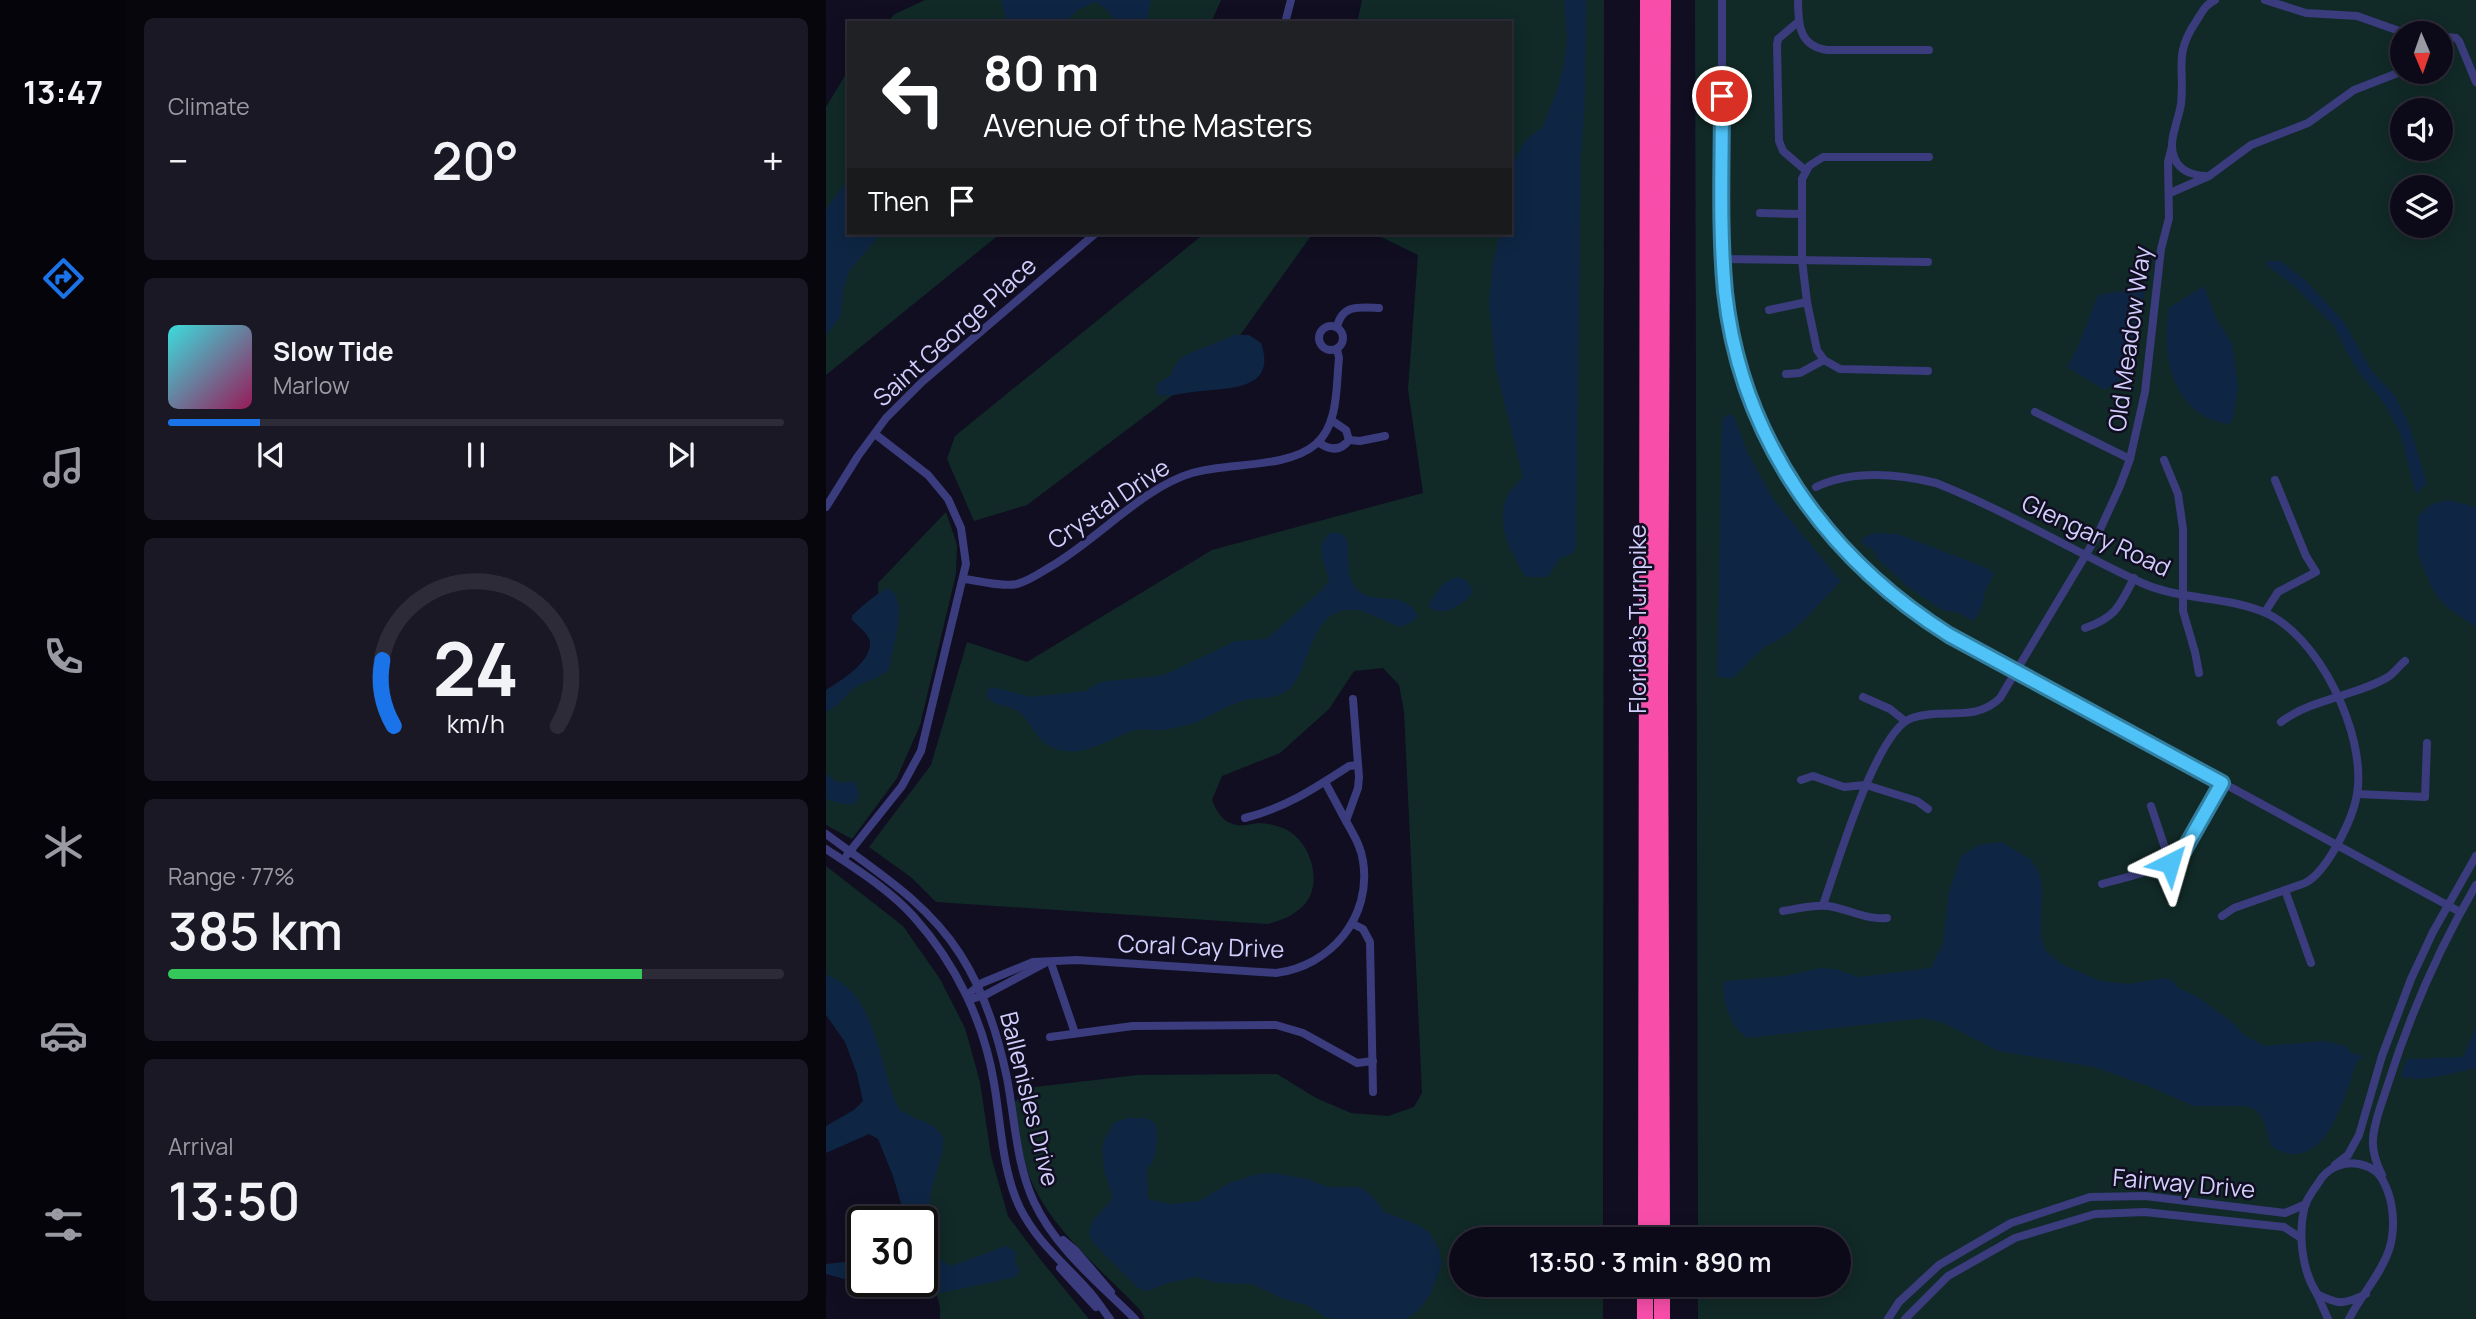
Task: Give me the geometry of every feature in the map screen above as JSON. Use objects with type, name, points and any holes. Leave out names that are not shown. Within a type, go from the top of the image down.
[{"type":"highway","name":"Florida's Turnpike","points":[[1646,1227],[1648,0]]},
{"type":"highway","name":"Florida's Turnpike","points":[[1662,1227],[1660,676],[1663,0]]},
{"type":"highway","points":[[1645,1297],[1645,1319]]},
{"type":"highway","points":[[1662,1297],[1662,1319]]},
{"type":"street","points":[[1286,21],[1291,0]]},
{"type":"street","points":[[1722,0],[1723,259],[1730,322],[1744,377],[1764,431],[1801,497],[1851,557],[1893,596],[1949,635],[2460,912]]},
{"type":"street","points":[[1798,0],[1801,33],[1808,42],[1822,49],[1929,50]]},
{"type":"street","name":"Old Meadow Way","points":[[1905,721],[1921,715],[1981,711],[2000,698],[2109,511],[2130,459],[2146,392],[2161,249],[2169,218],[2168,162],[2180,107],[2183,45],[2188,32],[2207,4],[2215,0]]},
{"type":"street","points":[[2264,0],[2306,13],[2357,16],[2390,29]]},
{"type":"street","points":[[1798,22],[1778,39],[1777,44],[1780,146],[1805,170]]},
{"type":"street","points":[[2454,39],[2459,41],[2476,82]]},
{"type":"street","points":[[2170,193],[2209,176],[2251,145],[2298,128],[2344,95],[2390,76]]},
{"type":"street","points":[[2172,146],[2174,156],[2181,167],[2190,173],[2209,176]]},
{"type":"street","points":[[1928,372],[1846,370],[1835,368],[1824,360],[1818,349],[1807,302],[1802,260],[1801,214],[1802,179],[1805,170],[1818,159],[1828,156],[1929,157]]},
{"type":"street","points":[[1760,213],[1801,214]]},
{"type":"street","name":"Saint George Place","points":[[826,507],[886,418],[922,382],[1094,235]]},
{"type":"street","points":[[1723,259],[1928,262]]},
{"type":"street","points":[[1769,310],[1807,302]]},
{"type":"street","points":[[1337,327],[1340,317],[1348,309],[1379,308]]},
{"type":"street","points":[[1337,327],[1325,327],[1319,338],[1325,348],[1337,349]]},
{"type":"street","points":[[1337,327],[1343,336],[1337,349]]},
{"type":"street","points":[[1318,442],[1331,419],[1339,358],[1337,349]]},
{"type":"street","points":[[1786,374],[1800,373],[1824,360]]},
{"type":"street","points":[[2035,412],[2130,459]]},
{"type":"street","points":[[1331,419],[1346,430],[1349,440],[1360,441],[1385,436]]},
{"type":"street","name":"Saint George Place","points":[[842,860],[902,786],[921,751],[964,579],[964,538],[948,499],[928,475],[875,434]]},
{"type":"street","name":"Crystal Drive","points":[[964,579],[1013,585],[1028,580],[1076,552],[1146,497],[1181,477],[1206,469],[1289,458],[1309,450],[1318,442],[1336,449],[1349,440]]},
{"type":"street","points":[[2164,460],[2178,494],[2184,621],[2199,673]]},
{"type":"street","name":"Glengary Road","points":[[1816,487],[1852,476],[1901,477],[1927,481],[1953,490],[2165,591],[2239,604],[2266,612],[2283,622],[2308,646],[2338,697],[2355,744],[2359,776],[2349,820],[2314,878],[2234,908],[2221,916]]},
{"type":"street","points":[[2266,612],[2278,592],[2316,572],[2306,556],[2275,480]]},
{"type":"street","points":[[2085,628],[2106,620],[2121,603],[2134,578]]},
{"type":"street","points":[[2281,722],[2293,713],[2324,699],[2338,697],[2389,676],[2404,661]]},
{"type":"street","points":[[1823,905],[1866,785],[1890,736],[1905,721],[1890,709],[1863,697]]},
{"type":"street","points":[[1346,821],[1359,783],[1353,699]]},
{"type":"street","points":[[2357,794],[2425,797],[2427,743]]},
{"type":"street","points":[[1245,818],[1279,808],[1349,766],[1358,765]]},
{"type":"street","points":[[1801,780],[1813,776],[1844,787],[1866,785],[1917,801],[1928,809]]},
{"type":"street","name":"Coral Cay Drive","points":[[968,997],[979,986],[1033,962],[1077,961],[1276,973],[1297,969],[1327,953],[1342,940],[1353,924],[1364,872],[1361,849],[1325,782]]},
{"type":"street","points":[[2102,884],[2170,863],[2184,850],[2222,783]]},
{"type":"street","points":[[2151,806],[2170,863]]},
{"type":"street","name":"Ballenisles Drive","points":[[826,834],[912,898],[929,914],[958,951],[979,986],[1002,1058],[1021,1162],[1036,1205],[1055,1234],[1083,1268],[1133,1319]]},
{"type":"street","name":"Ballenisles Drive","points":[[826,849],[914,917],[943,954],[968,997],[989,1054],[1013,1190],[1020,1208],[1046,1249],[1075,1277],[1110,1319]]},
{"type":"street","points":[[2328,1319],[2305,1264],[2301,1238],[2305,1205],[2323,1174],[2348,1154],[2359,1135],[2396,1017],[2422,956],[2476,856]]},
{"type":"street","points":[[2349,1319],[2374,1282],[2390,1248],[2393,1207],[2375,1161],[2373,1138],[2382,1106],[2408,1027],[2460,912],[2476,885]]},
{"type":"street","points":[[2285,890],[2311,963]]},
{"type":"street","points":[[1783,911],[1823,905],[1872,919],[1887,918]]},
{"type":"street","points":[[1353,924],[1363,929],[1370,942],[1373,1093]]},
{"type":"street","points":[[1049,962],[1075,1033]]},
{"type":"street","name":"Coral Cay Drive","points":[[968,997],[982,996],[1049,962]]},
{"type":"street","points":[[1050,1037],[1133,1026],[1276,1025],[1303,1033],[1357,1063],[1373,1061]]},
{"type":"street","points":[[2334,1166],[2354,1163],[2367,1166],[2382,1175]]},
{"type":"street","name":"Fairway Drive","points":[[1888,1319],[1899,1302],[1938,1265],[2011,1223],[2090,1196],[2144,1196],[2285,1213],[2305,1205]]},
{"type":"street","name":"Fairway Drive","points":[[1905,1319],[1948,1276],[2015,1238],[2095,1214],[2145,1213],[2284,1227],[2301,1238]]},
{"type":"street","points":[[1055,1234],[1102,1278],[1123,1308]]},
{"type":"street","points":[[1046,1249],[1083,1296],[1110,1319]]},
{"type":"street","points":[[1075,1277],[1083,1268]]},
{"type":"street","points":[[2316,1294],[2333,1302],[2344,1303],[2366,1294]]},
{"type":"green space","points":[[925,0],[1221,0],[1212,21],[888,21],[895,14]]},
{"type":"green space","points":[[1362,0],[1604,0],[1603,1227],[1449,1227],[1449,1297],[1603,1297],[1603,1319],[1145,1319],[1141,1311],[1068,1237],[1043,1203],[1033,1185],[1023,1155],[1014,1102],[1035,1087],[1138,1075],[1277,1074],[1316,1098],[1351,1113],[1388,1116],[1414,1107],[1422,1093],[1404,711],[1399,685],[1383,668],[1354,671],[1329,709],[1280,753],[1222,776],[1212,800],[1224,819],[1240,825],[1270,824],[1291,832],[1306,850],[1311,862],[1313,886],[1309,898],[1290,916],[1278,921],[1268,924],[936,902],[912,878],[869,847],[931,765],[967,642],[1027,662],[1212,550],[1423,493],[1408,389],[1418,255],[1377,235],[1512,235],[1512,21],[1357,21]]},
{"type":"green space","points":[[1695,0],[2476,0],[2476,1319],[1698,1319],[1698,1297],[1851,1297],[1851,1227],[1698,1227]]},
{"type":"green space","points":[[847,72],[847,235],[999,235],[826,375],[826,107]]},
{"type":"green space","points":[[1203,235],[1312,235],[1226,355],[1027,505],[974,521],[947,459],[955,436]]},
{"type":"green space","points":[[946,512],[957,545],[956,574],[920,725],[897,778],[852,839],[826,825],[826,700],[868,668],[879,627],[878,583]]},
{"type":"green space","points":[[826,866],[903,926],[940,979],[965,1028],[980,1082],[991,1156],[1008,1216],[1089,1319],[940,1319],[937,1297],[938,1206],[915,1206],[826,994]]},
{"type":"water","points":[[1001,0],[1151,0],[1147,21],[1116,21],[1105,8],[1095,2],[1078,10],[1067,21],[1006,21]]},
{"type":"water","points":[[1564,0],[1586,0],[1585,100],[1581,151],[1576,547],[1572,554],[1560,558],[1548,577],[1526,577],[1511,550],[1504,530],[1503,509],[1506,499],[1523,477],[1496,369],[1489,304],[1493,263],[1500,235],[1512,235],[1512,164],[1526,140],[1542,128],[1558,88],[1567,41]]},
{"type":"water","points":[[847,181],[847,235],[880,235],[849,271],[843,291],[841,316],[826,335],[826,209]]},
{"type":"water","points":[[2280,261],[2306,281],[2344,322],[2371,370],[2395,396],[2410,427],[2427,484],[2416,494],[2400,433],[2384,403],[2360,374],[2334,326],[2293,285],[2269,267],[2266,262]]},
{"type":"water","points":[[2204,286],[2217,320],[2232,343],[2238,387],[2233,419],[2229,424],[2210,419],[2195,409],[2183,396],[2169,363],[2169,308]]},
{"type":"water","points":[[2146,287],[2140,309],[2135,366],[2130,373],[2105,390],[2067,367],[2098,295]]},
{"type":"water","points":[[1234,335],[1249,335],[1261,343],[1264,367],[1254,380],[1224,389],[1168,396],[1156,394],[1157,384],[1170,376],[1184,356]]},
{"type":"water","points":[[1728,414],[1734,416],[1747,452],[1774,500],[1841,581],[1788,634],[1763,648],[1733,678],[1717,677],[1722,420]]},
{"type":"water","points":[[2448,500],[2476,507],[2476,627],[2439,599],[2418,554],[2418,516],[2432,504]]},
{"type":"water","points":[[1332,532],[1342,534],[1346,538],[1350,576],[1355,587],[1369,596],[1404,602],[1412,607],[1418,616],[1399,627],[1362,611],[1346,610],[1328,617],[1315,636],[1295,682],[1283,693],[1242,701],[1188,725],[1164,730],[1137,730],[1091,748],[1075,751],[1049,746],[1019,712],[990,700],[987,696],[987,690],[992,687],[1031,697],[1086,691],[1100,682],[1159,676],[1171,672],[1235,641],[1267,639],[1323,589],[1329,580],[1321,548],[1326,537]]},
{"type":"water","points":[[1873,533],[1898,534],[1987,568],[1994,574],[1985,592],[1981,609],[1973,621],[1959,613],[1942,610],[1908,587],[1878,559],[1873,550],[1863,544],[1861,539]]},
{"type":"water","points":[[1459,577],[1468,582],[1473,592],[1469,597],[1446,611],[1434,610],[1428,606],[1444,584]]},
{"type":"water","points":[[888,588],[895,595],[899,614],[890,668],[880,676],[856,687],[826,712],[826,690],[861,664],[869,649],[869,639],[852,620],[852,616],[869,600]]},
{"type":"water","points":[[826,773],[839,782],[855,781],[859,795],[855,804],[842,804],[826,799]]},
{"type":"water","points":[[2001,842],[2030,859],[2039,872],[2042,886],[2041,937],[2046,951],[2063,965],[2101,981],[2128,984],[2166,978],[2228,1019],[2246,1036],[2265,1046],[2325,1041],[2346,1046],[2351,1053],[2363,1056],[2357,1060],[2339,1112],[2319,1143],[2306,1152],[2290,1154],[2271,1146],[2264,1122],[2257,1111],[2248,1106],[2193,1106],[2151,1087],[2094,1067],[1998,1051],[1944,1023],[1924,1018],[1747,1038],[1736,1027],[1726,1005],[1724,981],[1785,976],[1820,968],[1835,969],[1859,977],[1931,968],[1943,943],[1949,892],[1961,856],[1978,845]]},
{"type":"water","points":[[826,975],[843,984],[856,997],[866,1014],[899,1109],[934,1127],[943,1137],[942,1154],[929,1206],[902,1206],[878,1139],[869,1134],[826,1153],[826,1126],[854,1110],[863,1101],[857,1074],[845,1042],[826,1015]]},
{"type":"water","points":[[2476,1027],[2476,1068],[2428,1078],[2401,1076],[2406,1060],[2409,1059],[2463,1057]]},
{"type":"water","points":[[1128,1118],[1146,1118],[1155,1123],[1157,1147],[1147,1169],[1148,1199],[1170,1204],[1199,1201],[1229,1183],[1258,1174],[1273,1173],[1307,1179],[1328,1187],[1360,1187],[1371,1195],[1386,1213],[1414,1223],[1429,1232],[1439,1249],[1442,1263],[1431,1293],[1420,1309],[1406,1319],[1336,1319],[1325,1317],[1307,1305],[1283,1299],[1252,1284],[1219,1283],[1196,1277],[1148,1291],[1138,1288],[1091,1240],[1089,1232],[1093,1220],[1111,1201],[1112,1194],[1105,1174],[1102,1151],[1104,1140],[1115,1122]]},
{"type":"water","points":[[1006,1246],[1016,1252],[1015,1262],[1020,1270],[1016,1277],[938,1294],[938,1256],[951,1266]]},
{"type":"water","points":[[847,1262],[847,1280],[826,1274],[826,1264]]},
{"type":"route","points":[[1722,96],[1723,259],[1730,322],[1752,401],[1784,469],[1801,497],[1836,542],[1871,577],[1916,613],[1949,635],[2222,783],[2184,850],[2170,863]]}]
